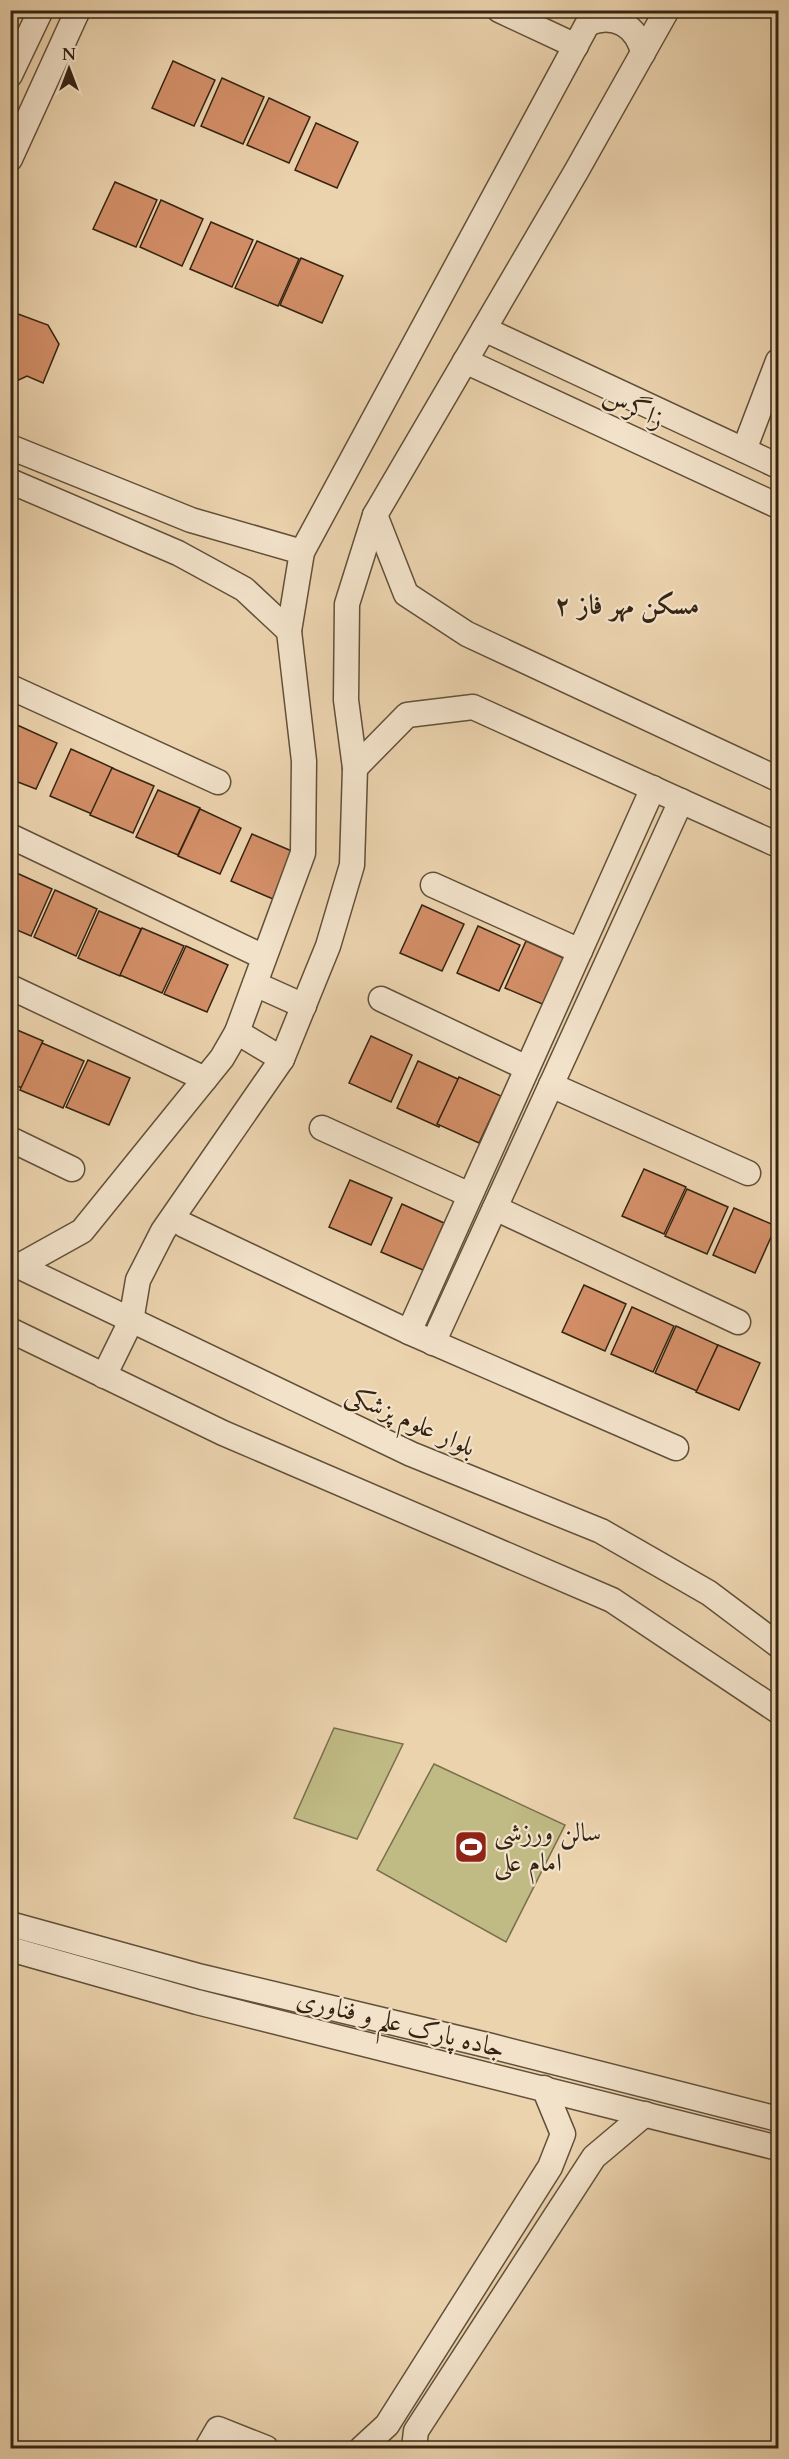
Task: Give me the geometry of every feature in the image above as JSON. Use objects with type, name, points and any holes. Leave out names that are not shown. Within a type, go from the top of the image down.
[{"type":"street","points":[[10,75],[41,10]]},
{"type":"street","points":[[10,159],[78,10]]},
{"type":"street","points":[[499,10],[576,46]]},
{"type":"street","points":[[104,1376],[131,1321],[138,1280],[164,1231],[282,1059],[328,946],[352,865],[355,768],[346,700],[347,604],[375,515],[667,10]]},
{"type":"street","points":[[15,1264],[82,1231],[205,1080],[222,1058],[237,1032],[303,853],[304,761],[289,631],[302,552],[592,17],[607,18],[624,24],[637,36],[643,53]]},
{"type":"street","name":"زاگرس","points":[[484,329],[778,466]]},
{"type":"street","name":"زاگرس","points":[[465,360],[778,506]]},
{"type":"street","points":[[744,450],[778,361]]},
{"type":"street","points":[[10,447],[191,520],[302,552]]},
{"type":"street","points":[[10,482],[178,553],[235,583],[289,631]]},
{"type":"street","points":[[375,515],[406,594],[467,634],[778,779]]},
{"type":"street","points":[[10,687],[218,782]]},
{"type":"street","points":[[355,768],[407,715],[473,707],[778,845]]},
{"type":"street","points":[[409,1332],[653,788]]},
{"type":"street","points":[[433,1343],[681,801]]},
{"type":"street","points":[[10,836],[264,957]]},
{"type":"street","points":[[433,885],[580,951]]},
{"type":"street","points":[[255,984],[304,1006]]},
{"type":"street","points":[[10,987],[205,1080]]},
{"type":"street","points":[[381,999],[527,1068]]},
{"type":"street","points":[[237,1032],[282,1059]]},
{"type":"street","points":[[551,1085],[748,1173]]},
{"type":"street","points":[[322,1128],[470,1195]]},
{"type":"street","points":[[10,1139],[72,1169]]},
{"type":"street","points":[[495,1208],[738,1322]]},
{"type":"street","points":[[184,1225],[433,1343],[676,1448]]},
{"type":"street","name":"بلوار علوم پزشکی","points":[[15,1264],[411,1454],[601,1531],[709,1593],[778,1645]]},
{"type":"street","points":[[10,1330],[223,1433],[612,1600],[778,1712]]},
{"type":"street","name":"جاده پارک علم و فناوری","points":[[10,1924],[202,1977],[491,2046],[778,2119]]},
{"type":"street","name":"جاده پارک علم و فناوری","points":[[10,1949],[197,2001],[778,2148]]},
{"type":"street","points":[[197,2001],[202,1977]]},
{"type":"street","points":[[362,2448],[387,2425],[550,2167],[563,2134],[544,2088]]},
{"type":"street","points":[[414,2448],[416,2431],[594,2157],[645,2114]]},
{"type":"street","points":[[207,2448],[218,2429],[266,2448]]},
{"type":"shaded area","points":[[334,1728],[403,1744],[357,1839],[294,1818]]},
{"type":"shaded area","name":"سالن ورزشی امام علی","points":[[434,1764],[565,1825],[506,1942],[377,1870]]},
{"type":"building","points":[[173,61],[215,80],[194,126],[152,108]]},
{"type":"building","points":[[222,78],[264,97],[243,144],[201,126]]},
{"type":"building","points":[[269,98],[310,117],[289,163],[247,145]]},
{"type":"building","points":[[316,123],[358,142],[337,188],[295,170]]},
{"type":"building","points":[[115,182],[157,200],[136,247],[93,229]]},
{"type":"building","points":[[161,200],[203,219],[182,266],[140,247]]},
{"type":"building","points":[[211,222],[253,240],[232,287],[190,269]]},
{"type":"building","points":[[257,241],[299,259],[278,306],[235,288]]},
{"type":"building","points":[[301,258],[343,276],[322,323],[280,305]]},
{"type":"building","points":[[10,311],[48,325],[59,344],[43,383],[27,376],[10,384]]},
{"type":"building","points":[[15,724],[57,743],[36,789],[10,779],[10,734]]},
{"type":"building","points":[[71,749],[113,768],[92,814],[50,796]]},
{"type":"building","points":[[112,768],[154,786],[133,833],[90,815]]},
{"type":"building","points":[[158,790],[200,808],[178,855],[136,837]]},
{"type":"building","points":[[200,809],[241,828],[220,874],[178,856]]},
{"type":"building","points":[[252,834],[294,852],[273,899],[231,881]]},
{"type":"building","points":[[10,870],[52,889],[31,936],[10,927]]},
{"type":"building","points":[[55,890],[97,909],[76,956],[34,937]]},
{"type":"building","points":[[422,905],[464,924],[442,971],[400,953]]},
{"type":"building","points":[[99,911],[141,929],[120,976],[78,958]]},
{"type":"building","points":[[478,926],[520,945],[499,991],[457,973]]},
{"type":"building","points":[[142,928],[184,946],[162,993],[120,975]]},
{"type":"building","points":[[526,941],[568,960],[547,1006],[505,988]]},
{"type":"building","points":[[186,946],[228,965],[207,1012],[164,994]]},
{"type":"building","points":[[10,1027],[43,1041],[22,1088],[10,1083]]},
{"type":"building","points":[[371,1036],[412,1055],[391,1102],[349,1083]]},
{"type":"building","points":[[42,1043],[84,1061],[63,1108],[20,1090]]},
{"type":"building","points":[[88,1060],[130,1078],[109,1125],[66,1107]]},
{"type":"building","points":[[418,1061],[460,1080],[439,1127],[397,1108]]},
{"type":"building","points":[[459,1077],[501,1096],[479,1143],[437,1124]]},
{"type":"building","points":[[644,1169],[686,1187],[664,1234],[622,1216]]},
{"type":"building","points":[[350,1180],[392,1198],[371,1245],[329,1227]]},
{"type":"building","points":[[687,1189],[728,1207],[707,1254],[665,1236]]},
{"type":"building","points":[[402,1204],[444,1223],[423,1270],[381,1252]]},
{"type":"building","points":[[734,1208],[776,1226],[755,1273],[713,1255]]},
{"type":"building","points":[[584,1285],[626,1304],[605,1351],[562,1332]]},
{"type":"building","points":[[632,1307],[674,1326],[653,1372],[611,1354]]},
{"type":"building","points":[[676,1326],[718,1345],[697,1391],[655,1373]]},
{"type":"building","points":[[718,1345],[760,1363],[739,1410],[696,1392]]},
{"type":"place","name":"سالن ورزشی امام علی","points":[[471,1847]]},
{"type":"district","name":"مسکن مهر فاز ۲","points":[[627,605]]}]
